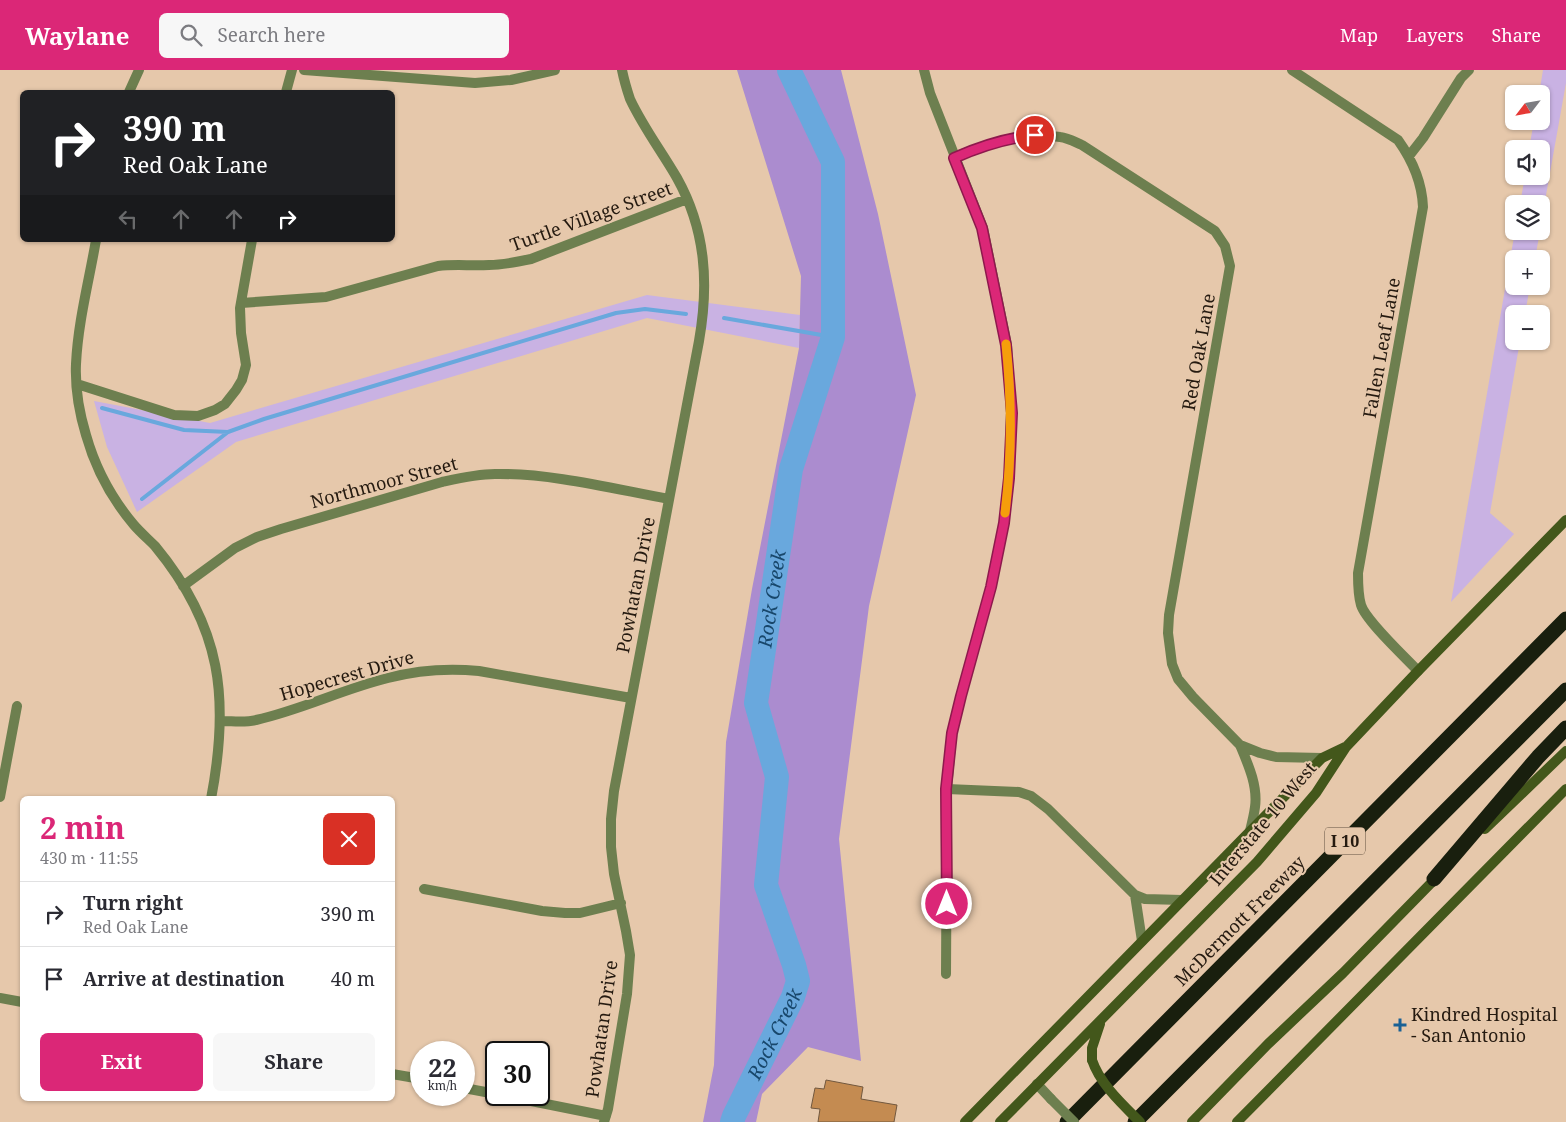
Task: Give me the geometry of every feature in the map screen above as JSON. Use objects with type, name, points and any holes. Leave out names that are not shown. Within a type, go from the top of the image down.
[{"type":"highway","name":"McDermott Freeway","points":[[1067,1122],[1566,619]]},
{"type":"highway","name":"I 10","points":[[1135,1122],[1566,690]]},
{"type":"highway","points":[[1434,879],[1538,757],[1566,728]]},
{"type":"main road","name":"Interstate 10 West","points":[[1000,1122],[1257,862],[1316,793],[1346,747],[1566,520]]},
{"type":"main road","points":[[965,1122],[1322,758],[1346,747]]},
{"type":"main road","points":[[1192,1122],[1528,786],[1566,752]]},
{"type":"main road","points":[[1237,1122],[1566,789]]},
{"type":"main road","points":[[1102,1020],[1092,1048],[1092,1060],[1099,1075],[1119,1101],[1140,1122]]},
{"type":"street","points":[[130,90],[139,70]]},
{"type":"street","points":[[287,90],[292,70]]},
{"type":"street","points":[[304,70],[475,83],[511,80],[554,70]]},
{"type":"street","name":"Powhatan Drive","points":[[605,1119],[627,994],[630,955],[613,865],[611,819],[614,792],[702,320],[705,294],[705,270],[702,247],[687,199],[677,179],[644,126],[634,105],[622,70]]},
{"type":"street","points":[[924,70],[930,93],[982,228],[1006,345],[1012,413],[1009,478],[1004,523],[991,587],[952,733],[946,789],[946,974]]},
{"type":"street","name":"Fallen Leaf Lane","points":[[1292,70],[1398,140],[1409,156],[1419,180],[1423,207],[1358,574],[1358,594],[1362,608],[1372,622],[1418,671]]},
{"type":"street","points":[[1409,156],[1423,138],[1461,78],[1469,70]]},
{"type":"street","name":"Red Oak Lane","points":[[954,158],[989,143],[1014,137],[1035,135],[1062,137],[1082,145],[1215,231],[1225,246],[1230,266],[1171,605],[1168,633],[1172,664],[1178,679],[1240,745],[1249,765],[1254,785],[1255,805],[1250,831]]},
{"type":"street","name":"Turtle Village Street","points":[[241,303],[326,297],[438,266],[466,264],[489,266],[525,261],[687,199]]},
{"type":"street","points":[[96,242],[78,340],[76,366],[80,412],[94,460],[105,483],[118,505],[158,551],[183,586],[200,617],[211,644],[216,669],[221,720],[220,751],[212,796]]},
{"type":"street","points":[[77,384],[174,415],[198,416],[225,404],[242,380],[246,365],[241,333],[241,303],[252,242]]},
{"type":"street","name":"Northmoor Street","points":[[183,586],[235,548],[257,538],[281,529],[468,476],[509,474],[546,477],[669,499]]},
{"type":"street","name":"Hopecrest Drive","points":[[221,720],[256,720],[385,678],[432,670],[456,669],[479,671],[631,698]]},
{"type":"street","points":[[0,797],[17,706]]},
{"type":"street","name":"Red Oak Lane","points":[[1240,745],[1276,757],[1322,758]]},
{"type":"street","points":[[946,789],[1019,792],[1031,796],[1048,809],[1135,894],[1145,899],[1182,900]]},
{"type":"street","points":[[424,889],[542,911],[564,913],[580,913],[621,903]]},
{"type":"street","points":[[1135,894],[1142,941]]},
{"type":"street","points":[[0,998],[20,1002]]},
{"type":"street","points":[[395,1075],[410,1077]]},
{"type":"street","points":[[1037,1084],[1074,1122]]},
{"type":"street","points":[[549,1106],[605,1119]]},
{"type":"shaded area","points":[[737,70],[841,70],[878,214],[916,395],[869,606],[839,839],[861,1061],[808,1047],[762,1094],[756,1122],[703,1122],[714,1065],[726,742],[752,589],[799,348],[801,276]]},
{"type":"shaded area","points":[[1543,70],[1566,70],[1566,83],[1550,173],[1550,140],[1531,140],[1532,130],[1550,130],[1550,85],[1540,85]]},
{"type":"shaded area","points":[[1523,185],[1548,185],[1546,195],[1522,195]]},
{"type":"shaded area","points":[[1513,240],[1538,240],[1537,250],[1512,250]]},
{"type":"shaded area","points":[[1505,289],[1505,295],[1528,295],[1527,305],[1505,305],[1505,350],[1518,350],[1490,513],[1514,534],[1451,602]]},
{"type":"shaded area","points":[[647,295],[800,315],[799,348],[647,318],[236,442],[137,512],[107,447],[94,401],[210,423]]},
{"type":"building","points":[[826,1080],[863,1087],[861,1099],[897,1105],[894,1122],[818,1122],[820,1109],[811,1108],[815,1088],[824,1089]]},
{"type":"waterway","name":"Rock Creek","points":[[732,1122],[793,997],[798,981],[766,885],[777,777],[756,703],[791,469],[833,337],[833,162],[789,70]]},
{"type":"waterway","points":[[142,499],[228,432],[264,419],[616,313],[645,309],[686,314]]},
{"type":"waterway","points":[[724,318],[833,337]]},
{"type":"waterway","points":[[102,408],[184,430],[228,432]]},
{"type":"slow traffic","points":[[1005,513],[1009,478],[1012,413],[1006,344]]},
{"type":"place","name":"Kindred Hospital - San Antonio","points":[[1400,1025]]},
{"type":"route","points":[[947,904],[946,789],[952,733],[991,587],[1004,523],[1009,478],[1012,413],[1006,345],[982,228],[954,158],[989,143],[1014,137],[1035,135]]}]
